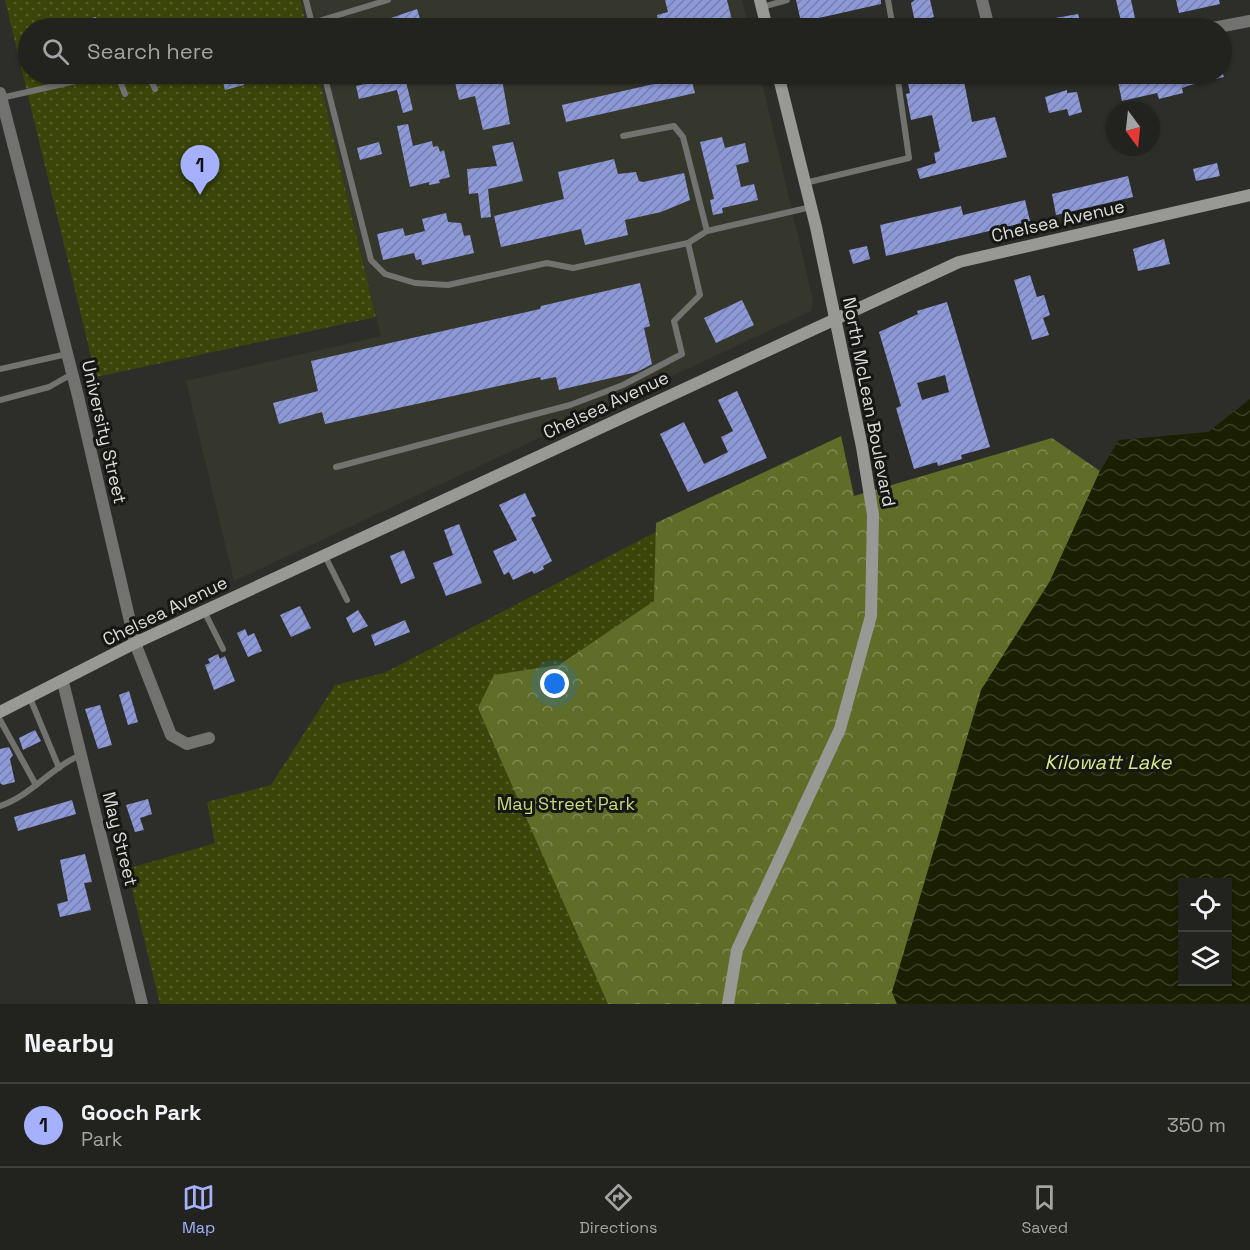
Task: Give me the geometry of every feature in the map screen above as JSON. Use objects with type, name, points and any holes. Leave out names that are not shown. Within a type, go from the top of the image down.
[{"type":"main road","name":"North McLean Boulevard","points":[[728,1004],[737,950],[840,729],[871,616],[873,515],[862,447],[811,207],[780,84]]},
{"type":"main road","name":"Chelsea Avenue","points":[[0,712],[63,682],[135,643],[835,317],[959,262],[1250,195]]},
{"type":"street","points":[[982,0],[986,18]]},
{"type":"street","points":[[1232,24],[1250,21]]},
{"type":"street","name":"University Street","points":[[1,96],[4,127],[67,354],[135,643],[171,735],[187,744],[210,738]]},
{"type":"street","name":"May Street","points":[[63,682],[142,1004]]},
{"type":"lane","points":[[306,0],[310,18]]},
{"type":"lane","points":[[335,18],[388,0]]},
{"type":"lane","points":[[761,4],[787,0]]},
{"type":"lane","points":[[888,0],[891,18]]},
{"type":"lane","points":[[1,96],[62,84]]},
{"type":"lane","points":[[121,84],[125,94]]},
{"type":"lane","points":[[152,84],[155,89]]},
{"type":"lane","points":[[327,84],[371,260],[385,274],[415,283],[448,285],[547,263],[573,268],[688,243],[707,231],[811,207]]},
{"type":"lane","points":[[805,183],[909,158],[898,84]]},
{"type":"lane","points":[[623,136],[674,126],[683,137],[707,231]]},
{"type":"lane","points":[[336,467],[570,405],[623,385],[682,354],[674,321],[700,295],[688,243]]},
{"type":"lane","points":[[0,369],[67,354]]},
{"type":"lane","points":[[0,400],[49,387],[72,374]]},
{"type":"lane","points":[[325,556],[347,600]]},
{"type":"lane","points":[[204,611],[223,650]]},
{"type":"lane","points":[[30,698],[59,768]]},
{"type":"lane","points":[[0,720],[36,785]]},
{"type":"lane","points":[[0,806],[81,754]]},
{"type":"shaded area","points":[[300,0],[742,0],[746,18],[304,18]]},
{"type":"shaded area","points":[[320,84],[762,84],[813,300],[811,311],[234,581],[186,381],[381,336]]},
{"type":"green space","points":[[5,0],[300,0],[304,18],[18,18],[18,54]]},
{"type":"green space","points":[[25,84],[320,84],[376,317],[96,377]]},
{"type":"green space","name":"May Street Park","points":[[841,436],[853,496],[707,1004],[160,1004],[127,869],[215,843],[207,802],[271,785],[335,685],[384,673]]},
{"type":"green space","points":[[841,436],[854,496],[1052,438],[1100,471],[1050,581],[892,992],[897,1004],[608,1004],[478,708],[494,675],[559,665],[654,601],[656,523]]},
{"type":"water","name":"Kilowatt Lake","points":[[1250,399],[1250,1004],[897,1004],[892,992],[981,690],[1050,581],[1100,471],[1119,440],[1208,432]]},
{"type":"building","points":[[665,0],[727,0],[732,18],[657,18],[657,15],[668,12]]},
{"type":"building","points":[[796,0],[881,0],[881,4],[819,18],[800,18]]},
{"type":"building","points":[[915,0],[930,0],[934,17],[914,18],[911,3]]},
{"type":"building","points":[[1116,0],[1131,0],[1135,18],[1120,18]]},
{"type":"building","points":[[1176,0],[1219,0],[1220,4],[1179,13]]},
{"type":"building","points":[[417,9],[420,18],[391,18]]},
{"type":"building","points":[[1078,14],[1079,18],[1055,18]]},
{"type":"building","points":[[224,84],[244,84],[244,85],[225,90]]},
{"type":"building","points":[[406,84],[413,110],[403,113],[397,90],[359,99],[356,86]]},
{"type":"building","points":[[455,84],[503,84],[510,124],[483,130],[475,96],[459,100]]},
{"type":"building","points":[[654,84],[693,84],[695,93],[566,122],[562,105]]},
{"type":"building","points":[[908,84],[965,84],[972,122],[995,117],[1007,157],[920,179],[917,169],[936,163],[934,153],[940,151],[932,115],[911,120],[906,94],[910,93]]},
{"type":"building","points":[[1118,84],[1195,84],[1182,88],[1183,93],[1159,99],[1157,93],[1122,101]]},
{"type":"building","points":[[1067,90],[1067,93],[1077,92],[1082,112],[1069,116],[1067,109],[1049,113],[1045,97]]},
{"type":"building","points":[[408,124],[413,146],[432,141],[433,147],[438,146],[440,152],[444,150],[450,177],[439,180],[440,183],[429,185],[429,182],[410,187],[397,126]]},
{"type":"building","points":[[722,137],[725,148],[745,143],[749,162],[736,165],[741,187],[754,184],[758,200],[722,208],[723,213],[713,215],[710,200],[714,199],[700,142]]},
{"type":"building","points":[[379,142],[382,154],[360,160],[357,148]]},
{"type":"building","points":[[513,142],[523,181],[488,189],[491,217],[481,218],[478,193],[469,194],[467,169],[497,166],[492,146]]},
{"type":"building","points":[[614,159],[618,174],[636,172],[639,181],[643,182],[684,173],[690,200],[661,212],[625,220],[628,235],[585,245],[581,229],[501,247],[494,216],[564,199],[558,172]]},
{"type":"building","points":[[1217,163],[1220,176],[1196,181],[1193,169]]},
{"type":"building","points":[[1128,176],[1133,197],[1056,215],[1052,194]]},
{"type":"building","points":[[1025,200],[1030,221],[886,256],[880,225],[961,206],[963,215]]},
{"type":"building","points":[[446,213],[448,222],[461,223],[464,236],[470,235],[474,253],[422,265],[421,259],[416,260],[414,253],[383,260],[377,234],[403,228],[405,236],[425,231],[422,219]]},
{"type":"building","points":[[1164,239],[1170,264],[1138,271],[1133,249]]},
{"type":"building","points":[[867,246],[870,259],[853,264],[849,250]]},
{"type":"building","points":[[1030,275],[1037,297],[1044,295],[1050,315],[1043,318],[1049,335],[1032,340],[1014,280]]},
{"type":"building","points":[[640,283],[650,326],[644,328],[652,364],[637,372],[559,390],[556,377],[541,380],[540,377],[325,424],[322,412],[279,424],[273,403],[318,391],[311,361],[540,309],[541,306]]},
{"type":"building","points":[[742,300],[754,325],[716,343],[704,318]]},
{"type":"building","points":[[947,302],[990,447],[961,455],[962,459],[938,466],[937,462],[914,469],[896,408],[901,406],[879,332],[918,314],[917,311]],"holes":[[[945,375],[949,392],[922,400],[917,383]]]},
{"type":"building","points":[[737,391],[767,458],[688,492],[660,434],[684,422],[704,464],[728,452],[721,437],[733,431],[718,400]]},
{"type":"building","points":[[525,493],[536,516],[531,518],[552,561],[543,566],[544,569],[534,574],[532,571],[513,580],[509,572],[504,575],[493,551],[517,540],[499,505]]},
{"type":"building","points":[[459,524],[482,583],[446,596],[433,563],[453,555],[444,530]]},
{"type":"building","points":[[404,550],[415,578],[401,584],[390,556]]},
{"type":"building","points":[[300,606],[311,628],[291,637],[280,615]]},
{"type":"building","points":[[358,610],[368,626],[353,633],[346,618]]},
{"type":"building","points":[[405,620],[410,632],[375,646],[371,635]]},
{"type":"building","points":[[245,629],[248,636],[254,633],[262,651],[248,657],[237,633]]},
{"type":"building","points":[[218,654],[220,659],[225,656],[235,681],[214,690],[205,665],[210,663],[208,659]]},
{"type":"building","points":[[129,691],[138,722],[128,725],[119,695]]},
{"type":"building","points":[[100,705],[112,745],[98,749],[85,709]]},
{"type":"building","points":[[35,730],[41,741],[23,750],[19,738]]},
{"type":"building","points":[[9,747],[13,755],[10,759],[15,782],[3,785],[0,783],[0,749]]},
{"type":"building","points":[[148,799],[152,814],[140,818],[144,830],[135,832],[126,805]]},
{"type":"building","points":[[72,800],[76,814],[18,831],[14,817]]},
{"type":"building","points":[[85,854],[92,882],[84,883],[91,910],[60,917],[57,904],[68,901],[60,860]]},
{"type":"place","name":"Gooch Park","points":[[200,195]]}]
